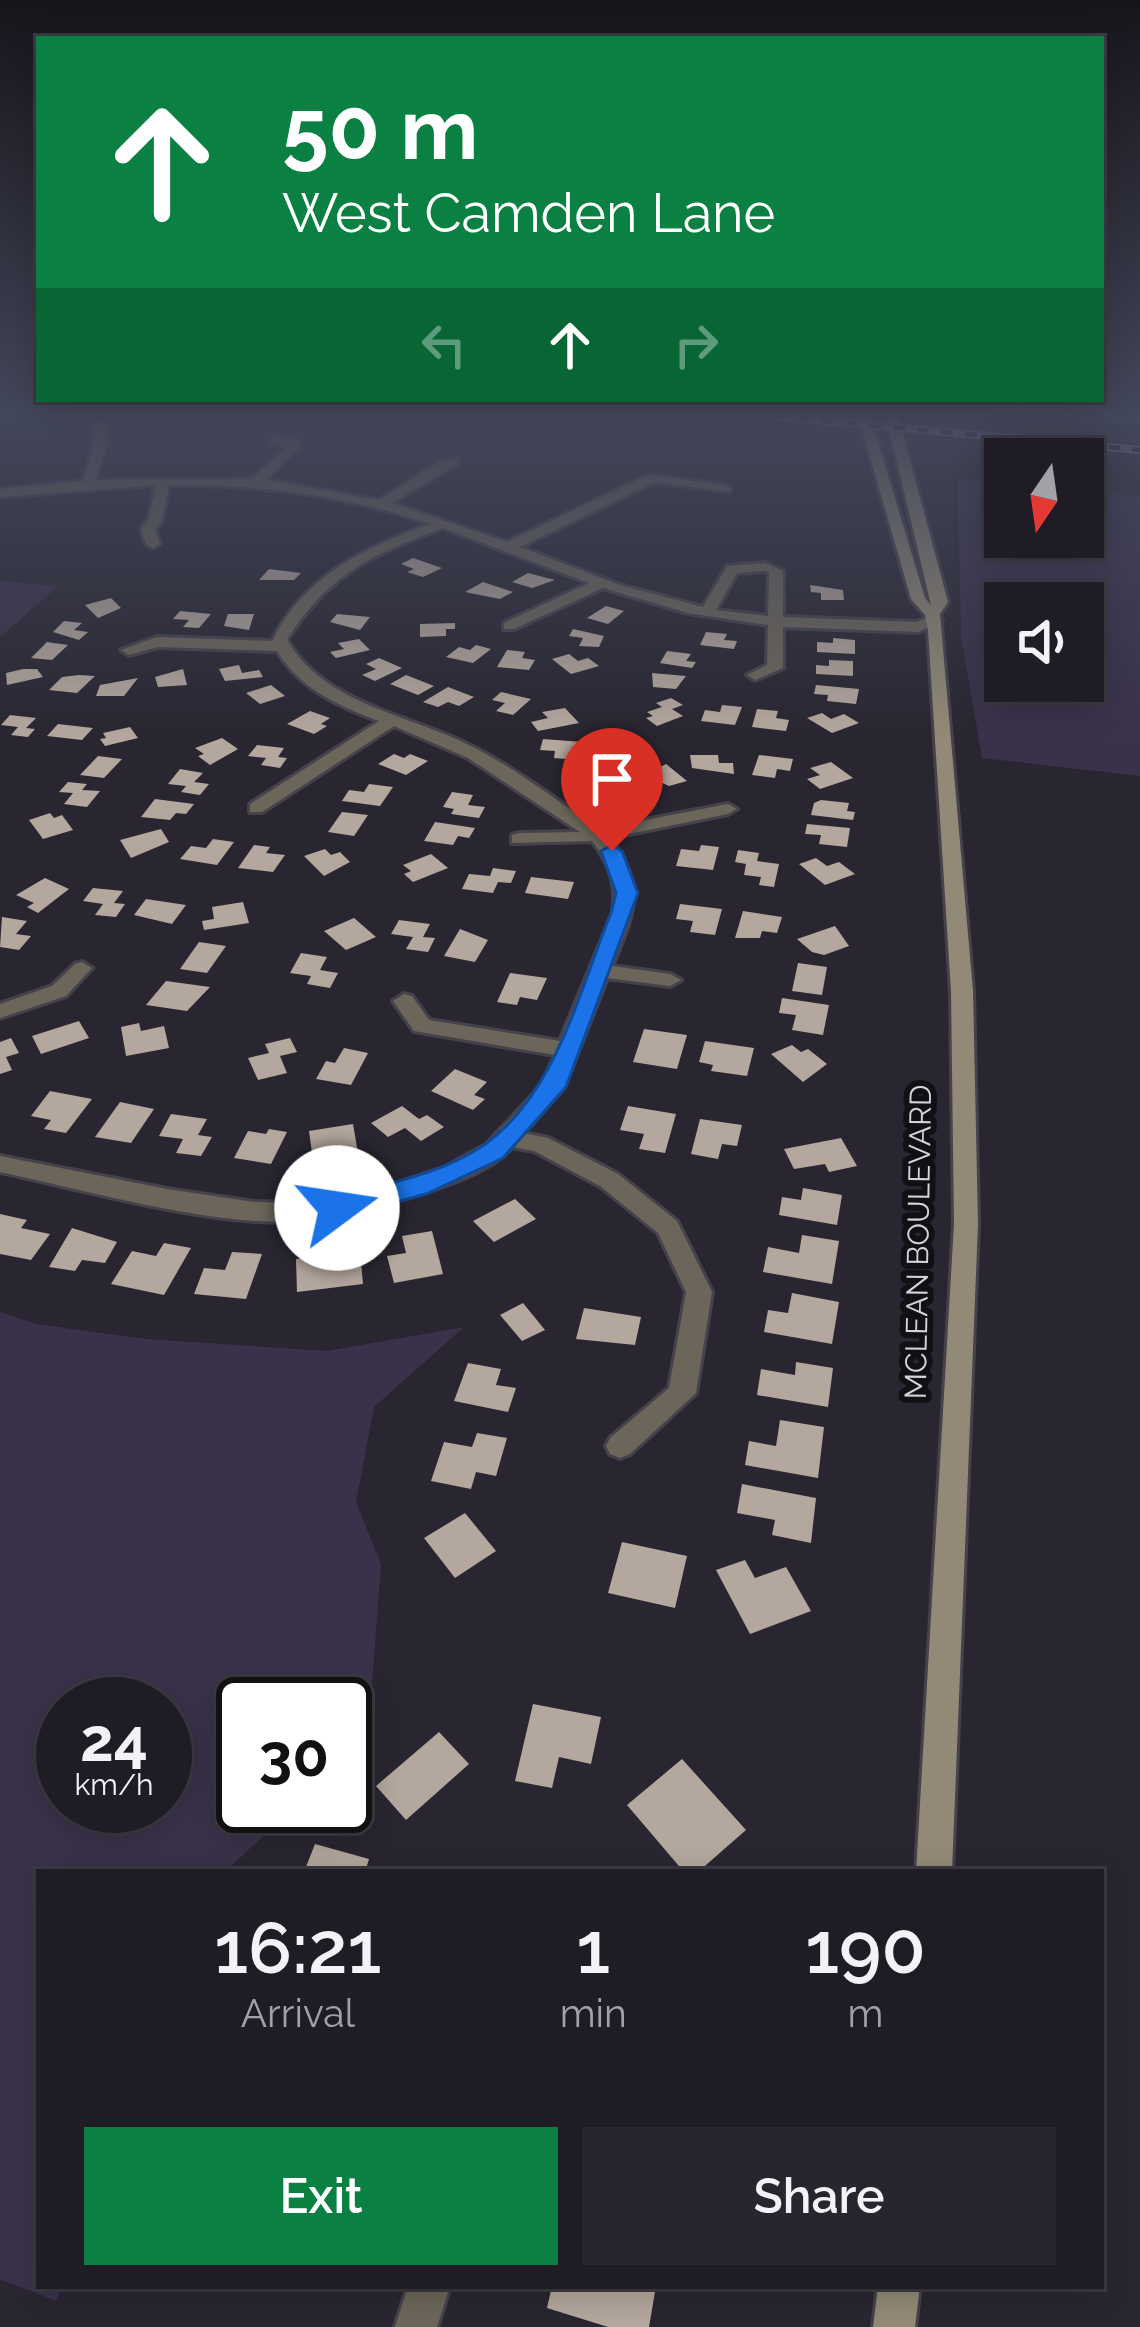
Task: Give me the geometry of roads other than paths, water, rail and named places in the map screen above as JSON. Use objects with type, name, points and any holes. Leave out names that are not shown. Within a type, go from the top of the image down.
[{"type":"main road","name":"MCLEAN BOULEVARD","points":[[895,521],[918,599],[933,618],[946,729],[962,991],[966,1224],[934,1869]]},
{"type":"main road","name":"MCLEAN BOULEVARD","points":[[920,521],[941,602],[933,618]]},
{"type":"main road","points":[[895,2327],[899,2289]]},
{"type":"street","points":[[153,544],[148,529],[155,521]]},
{"type":"street","points":[[428,521],[511,546],[602,583],[708,611],[800,624],[918,627],[933,618]]},
{"type":"street","points":[[511,546],[564,521]]},
{"type":"street","points":[[0,1164],[166,1198],[254,1211],[298,1212],[374,1200],[436,1180],[494,1151],[502,1137],[553,1087],[602,970],[627,893],[612,851],[596,835],[456,745],[315,684],[289,663],[279,640],[302,601],[336,570],[440,525]]},
{"type":"street","points":[[708,611],[728,572],[765,567],[776,571],[775,668],[755,676]]},
{"type":"street","points":[[509,626],[602,583]]},
{"type":"street","points":[[129,650],[157,642],[281,646]]},
{"type":"street","points":[[256,808],[392,720]]},
{"type":"street","points":[[520,839],[596,835],[728,809]]},
{"type":"street","points":[[0,1011],[59,992],[82,968]]},
{"type":"street","points":[[602,970],[670,980]]},
{"type":"street","points":[[404,1001],[422,1026],[569,1050]]},
{"type":"street","points":[[502,1137],[539,1144],[609,1180],[668,1227],[699,1292],[682,1394],[620,1445]]},
{"type":"street","points":[[416,2327],[428,2289]]}]
